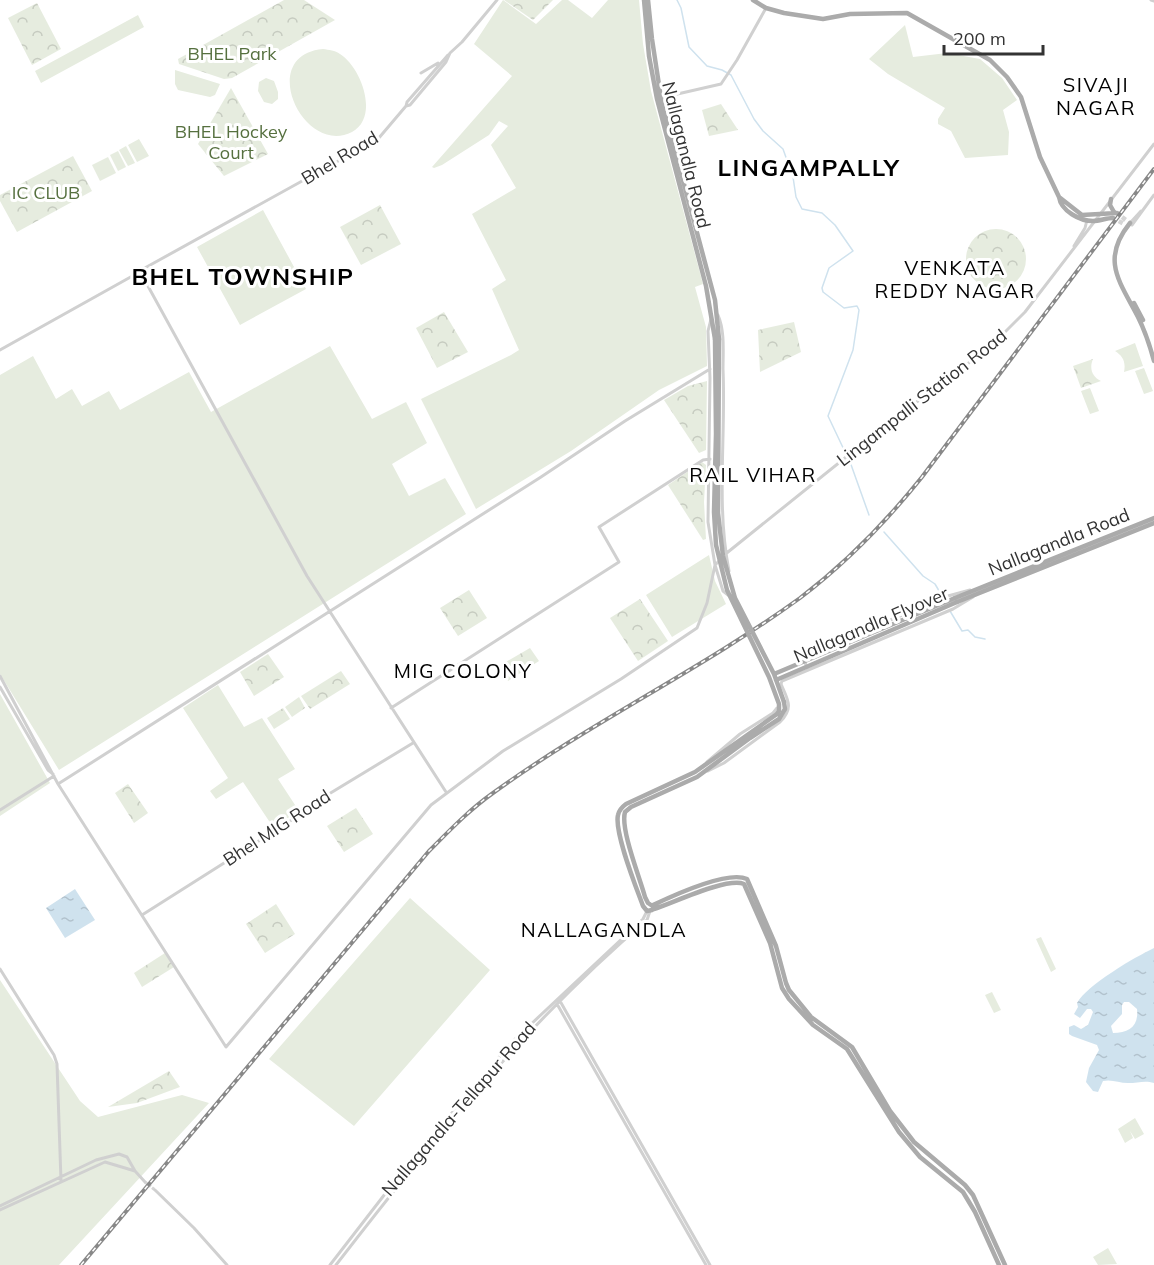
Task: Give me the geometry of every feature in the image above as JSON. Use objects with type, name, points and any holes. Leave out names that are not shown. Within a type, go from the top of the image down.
[{"type":"main road","name":"Nallagandla Road","points":[[646,0],[650,56],[659,98],[715,314]]},
{"type":"main road","points":[[753,0],[766,8],[784,13],[823,19],[850,14],[907,13],[990,60],[1007,77],[1021,97],[1040,158],[1059,201],[1080,219],[1094,221],[1114,214]]},
{"type":"main road","points":[[1059,197],[1082,215],[1114,214]]},
{"type":"main road","points":[[1111,199],[1110,205],[1114,214]]},
{"type":"main road","points":[[1128,225],[1119,246],[1118,273],[1141,316],[1154,350]]},
{"type":"main road","points":[[1128,225],[1118,243],[1116,273],[1143,328],[1154,361]]},
{"type":"main road","name":"Nallagandla Flyover","points":[[651,909],[643,906],[626,856],[618,824],[618,816],[624,805],[702,770],[782,716],[785,706],[776,682],[735,598],[723,556],[718,513],[720,435],[715,314]]},
{"type":"main road","name":"Nallagandla Road","points":[[976,592],[1154,521]]},
{"type":"main road","name":"Nallagandla Flyover","points":[[771,675],[976,592]]},
{"type":"main road","name":"Nallagandla Flyover","points":[[776,682],[956,600]]},
{"type":"main road","points":[[651,909],[719,880],[739,877],[747,879],[776,946],[789,990],[811,1017],[852,1047],[890,1111],[914,1142],[965,1185],[973,1195],[1005,1265]]},
{"type":"main road","points":[[651,909],[721,886],[738,882],[744,884],[773,951],[782,988],[789,999],[813,1025],[847,1049],[898,1132],[920,1157],[963,1192],[975,1212],[999,1265]]},
{"type":"street","name":"Bhel Road","points":[[143,269],[378,139],[406,106],[416,98],[446,62],[450,53],[497,0]]},
{"type":"street","points":[[659,98],[717,86],[723,82],[766,8]]},
{"type":"street","points":[[421,73],[450,53]]},
{"type":"street","points":[[406,106],[443,59]]},
{"type":"street","name":"Lingampalli Station Road","points":[[715,565],[726,551],[1002,337],[1025,312],[1154,144]]},
{"type":"street","points":[[1128,225],[1154,195]]},
{"type":"street","points":[[1074,247],[1087,220]]},
{"type":"street","points":[[0,350],[136,274],[137,270],[143,269],[145,273],[143,277],[307,576],[446,792]]},
{"type":"street","points":[[136,274],[139,278],[143,277]]},
{"type":"street","points":[[715,314],[722,326],[723,511],[726,551],[734,589],[728,595],[723,591],[715,565],[708,510],[710,369],[708,331],[715,314]]},
{"type":"street","points":[[58,783],[634,415],[710,369]]},
{"type":"street","points":[[391,708],[620,562],[598,527],[703,460],[710,459]]},
{"type":"street","points":[[708,510],[723,511]]},
{"type":"street","points":[[712,552],[726,551]]},
{"type":"street","points":[[0,676],[58,783],[226,1047],[416,821],[446,792],[503,751],[572,710],[692,632],[700,623],[704,613],[715,565]]},
{"type":"street","points":[[808,670],[804,659],[807,654],[948,596],[967,590],[976,592]]},
{"type":"street","points":[[776,682],[953,609],[976,592]]},
{"type":"street","points":[[807,654],[815,667]]},
{"type":"street","points":[[702,770],[724,763],[784,718],[789,708],[784,691],[776,682]]},
{"type":"street","points":[[702,770],[713,755],[778,708],[772,691],[776,682]]},
{"type":"street","points":[[0,687],[48,770],[54,776]]},
{"type":"street","points":[[775,697],[784,691]]},
{"type":"street","name":"Bhel MIG Road","points":[[142,915],[295,818],[319,800],[413,743]]},
{"type":"street","points":[[0,810],[54,776]]},
{"type":"street","name":"Nallagandla-Tellapur Road","points":[[330,1265],[402,1172],[512,1042],[601,959],[647,920],[651,909]]},
{"type":"street","name":"Nallagandla-Tellapur Road","points":[[336,1265],[414,1164],[515,1046],[601,959]]},
{"type":"street","points":[[0,969],[56,1059],[61,1179]]},
{"type":"street","points":[[558,1002],[708,1265]]},
{"type":"street","points":[[0,1208],[107,1157],[119,1154],[130,1162],[145,1182]]},
{"type":"street","points":[[105,1162],[107,1157]]},
{"type":"street","points":[[61,1179],[105,1162],[135,1171]]},
{"type":"street","points":[[154,1190],[194,1228],[227,1265]]},
{"type":"green space","name":"BHEL Park","points":[[284,0],[304,0],[335,20],[232,78],[224,79],[179,64],[178,59]]},
{"type":"green space","points":[[503,0],[536,24],[562,0],[568,0],[592,18],[608,0],[639,0],[651,91],[703,284],[695,287],[706,327],[707,366],[659,390],[571,451],[476,509],[421,399],[519,350],[492,289],[506,280],[472,214],[516,188],[491,145],[508,126],[499,121],[489,135],[442,165],[432,167],[512,76],[474,44]]},
{"type":"green space","points":[[504,0],[553,0],[533,20]]},
{"type":"green space","points":[[37,3],[61,49],[32,65],[8,18]]},
{"type":"green space","points":[[138,15],[144,27],[41,83],[35,71]]},
{"type":"green space","points":[[905,25],[913,57],[947,53],[980,59],[1002,78],[1017,100],[1003,110],[1009,132],[1008,155],[965,158],[951,131],[938,124],[938,119],[945,108],[888,74],[869,59]]},
{"type":"green space","points":[[323,49],[334,51],[348,60],[360,80],[366,104],[365,115],[360,125],[352,132],[334,136],[317,130],[304,118],[294,102],[290,84],[292,68],[303,55]]},
{"type":"green space","points":[[175,70],[220,84],[215,95],[210,97],[178,90],[175,84]]},
{"type":"green space","points":[[266,78],[274,81],[278,92],[278,99],[272,104],[264,102],[258,91],[259,82]]},
{"type":"green space","name":"BHEL Hockey Court","points":[[231,88],[268,154],[224,176],[198,144]]},
{"type":"green space","points":[[721,104],[738,130],[709,136],[702,110]]},
{"type":"green space","points":[[139,139],[149,156],[137,162],[128,145]]},
{"type":"green space","points":[[126,146],[135,163],[128,166],[119,150]]},
{"type":"green space","points":[[118,151],[126,167],[118,171],[110,155]]},
{"type":"green space","name":"IC CLUB","points":[[73,156],[92,191],[17,232],[0,201],[0,195]]},
{"type":"green space","points":[[108,157],[116,173],[100,181],[92,165]]},
{"type":"green space","points":[[380,205],[401,244],[361,265],[340,227]]},
{"type":"green space","points":[[263,210],[306,289],[240,325],[197,247]]},
{"type":"green space","points":[[990,229],[1002,229],[1013,234],[1021,242],[1026,259],[1024,271],[1013,284],[1002,289],[990,289],[979,284],[971,276],[966,265],[966,253],[971,242],[979,234]]},
{"type":"green space","points":[[444,312],[468,352],[437,368],[416,328]]},
{"type":"green space","points":[[794,322],[801,352],[760,372],[758,330]]},
{"type":"green space","points":[[1135,343],[1143,366],[1124,372],[1123,360],[1115,351]]},
{"type":"green space","points":[[330,346],[372,419],[406,402],[427,443],[392,464],[409,496],[445,478],[466,514],[59,770],[0,674],[0,375],[33,356],[56,399],[72,389],[82,406],[109,391],[120,410],[189,372],[211,412]]},
{"type":"green space","points":[[1093,359],[1092,372],[1101,381],[1081,388],[1073,366]]},
{"type":"green space","points":[[1144,368],[1153,391],[1144,394],[1135,371]]},
{"type":"green space","points":[[707,381],[706,450],[699,453],[664,400],[688,386]]},
{"type":"green space","points":[[1090,388],[1099,411],[1090,414],[1081,391]]},
{"type":"green space","points":[[702,462],[706,465],[704,502],[706,539],[703,540],[668,485]]},
{"type":"green space","points":[[709,555],[715,581],[726,604],[672,637],[646,595]]},
{"type":"green space","points":[[469,590],[487,618],[458,636],[440,608]]},
{"type":"green space","points":[[640,599],[668,641],[638,661],[610,618]]},
{"type":"green space","points":[[530,648],[539,661],[508,681],[499,666]]},
{"type":"green space","points":[[268,654],[284,677],[254,696],[240,672]]},
{"type":"green space","points":[[341,671],[350,684],[310,709],[301,696]]},
{"type":"green space","points":[[218,685],[244,727],[262,718],[295,769],[278,779],[299,811],[273,827],[243,782],[216,799],[210,791],[228,778],[183,708]]},
{"type":"green space","points":[[0,694],[50,783],[0,816]]},
{"type":"green space","points":[[299,697],[305,708],[292,717],[285,707]]},
{"type":"green space","points":[[283,708],[290,719],[274,729],[267,718]]},
{"type":"green space","points":[[128,784],[148,813],[134,823],[115,793]]},
{"type":"green space","points":[[356,808],[373,834],[344,852],[327,826]]},
{"type":"green space","points":[[410,898],[490,970],[354,1126],[269,1059]]},
{"type":"green space","points":[[276,904],[295,934],[265,953],[246,924]]},
{"type":"green space","points":[[1041,937],[1056,969],[1051,972],[1036,939]]},
{"type":"green space","points":[[165,953],[174,967],[142,987],[134,973]]},
{"type":"green space","points":[[0,980],[80,1101],[98,1117],[182,1095],[209,1103],[59,1265],[0,1265]]},
{"type":"green space","points":[[992,992],[1001,1010],[994,1013],[985,995]]},
{"type":"green space","points":[[169,1071],[180,1087],[137,1103],[108,1107]]},
{"type":"green space","points":[[1135,1118],[1144,1134],[1135,1139],[1130,1131],[1133,1138],[1125,1143],[1118,1129]]},
{"type":"green space","points":[[1108,1248],[1117,1264],[1098,1265],[1093,1257]]},
{"type":"water","points":[[75,889],[95,920],[65,938],[46,908]]},
{"type":"water","points":[[1154,948],[1154,1083],[1103,1081],[1098,1092],[1093,1091],[1086,1082],[1089,1068],[1099,1050],[1097,1045],[1069,1034],[1069,1027],[1074,1025],[1081,1029],[1088,1025],[1093,1012],[1087,1009],[1080,1018],[1074,1014],[1078,1007],[1077,1003],[1101,980]],"holes":[[[1124,1002],[1129,1002],[1137,1009],[1135,1024],[1124,1032],[1113,1033],[1111,1026],[1122,1014]]]},
{"type":"waterway","points":[[677,0],[681,8],[689,47],[707,66],[731,75],[754,119],[763,131],[783,149],[793,177],[796,197],[802,209],[822,213],[835,225],[853,251],[829,268],[822,288],[823,292],[844,308],[857,306],[859,310],[853,350],[828,416],[846,454]]},
{"type":"waterway","points":[[849,459],[869,515]]},
{"type":"waterway","points":[[884,532],[923,576],[935,584],[945,601]]},
{"type":"waterway","points":[[950,611],[962,631],[968,630],[975,637],[985,639]]},
{"type":"tunnel","points":[[1117,213],[1127,221]]},
{"type":"tunnel","points":[[1113,218],[1124,224]]},
{"type":"tunnel","points":[[145,1182],[155,1190]]},
{"type":"railway","points":[[81,1265],[429,851],[460,821],[484,800],[530,767],[763,624],[817,585],[865,541],[922,477],[1154,169]]},
{"type":"district","name":"SIVAJI NAGAR","points":[[1096,96]]},
{"type":"district","name":"LINGAMPALLY","points":[[809,168]]},
{"type":"district","name":"BHEL TOWNSHIP","points":[[243,277]]},
{"type":"district","name":"VENKATA REDDY NAGAR","points":[[955,280]]},
{"type":"district","name":"RAIL VIHAR","points":[[753,475]]},
{"type":"district","name":"MIG COLONY","points":[[463,671]]},
{"type":"district","name":"NALLAGANDLA","points":[[604,930]]}]
